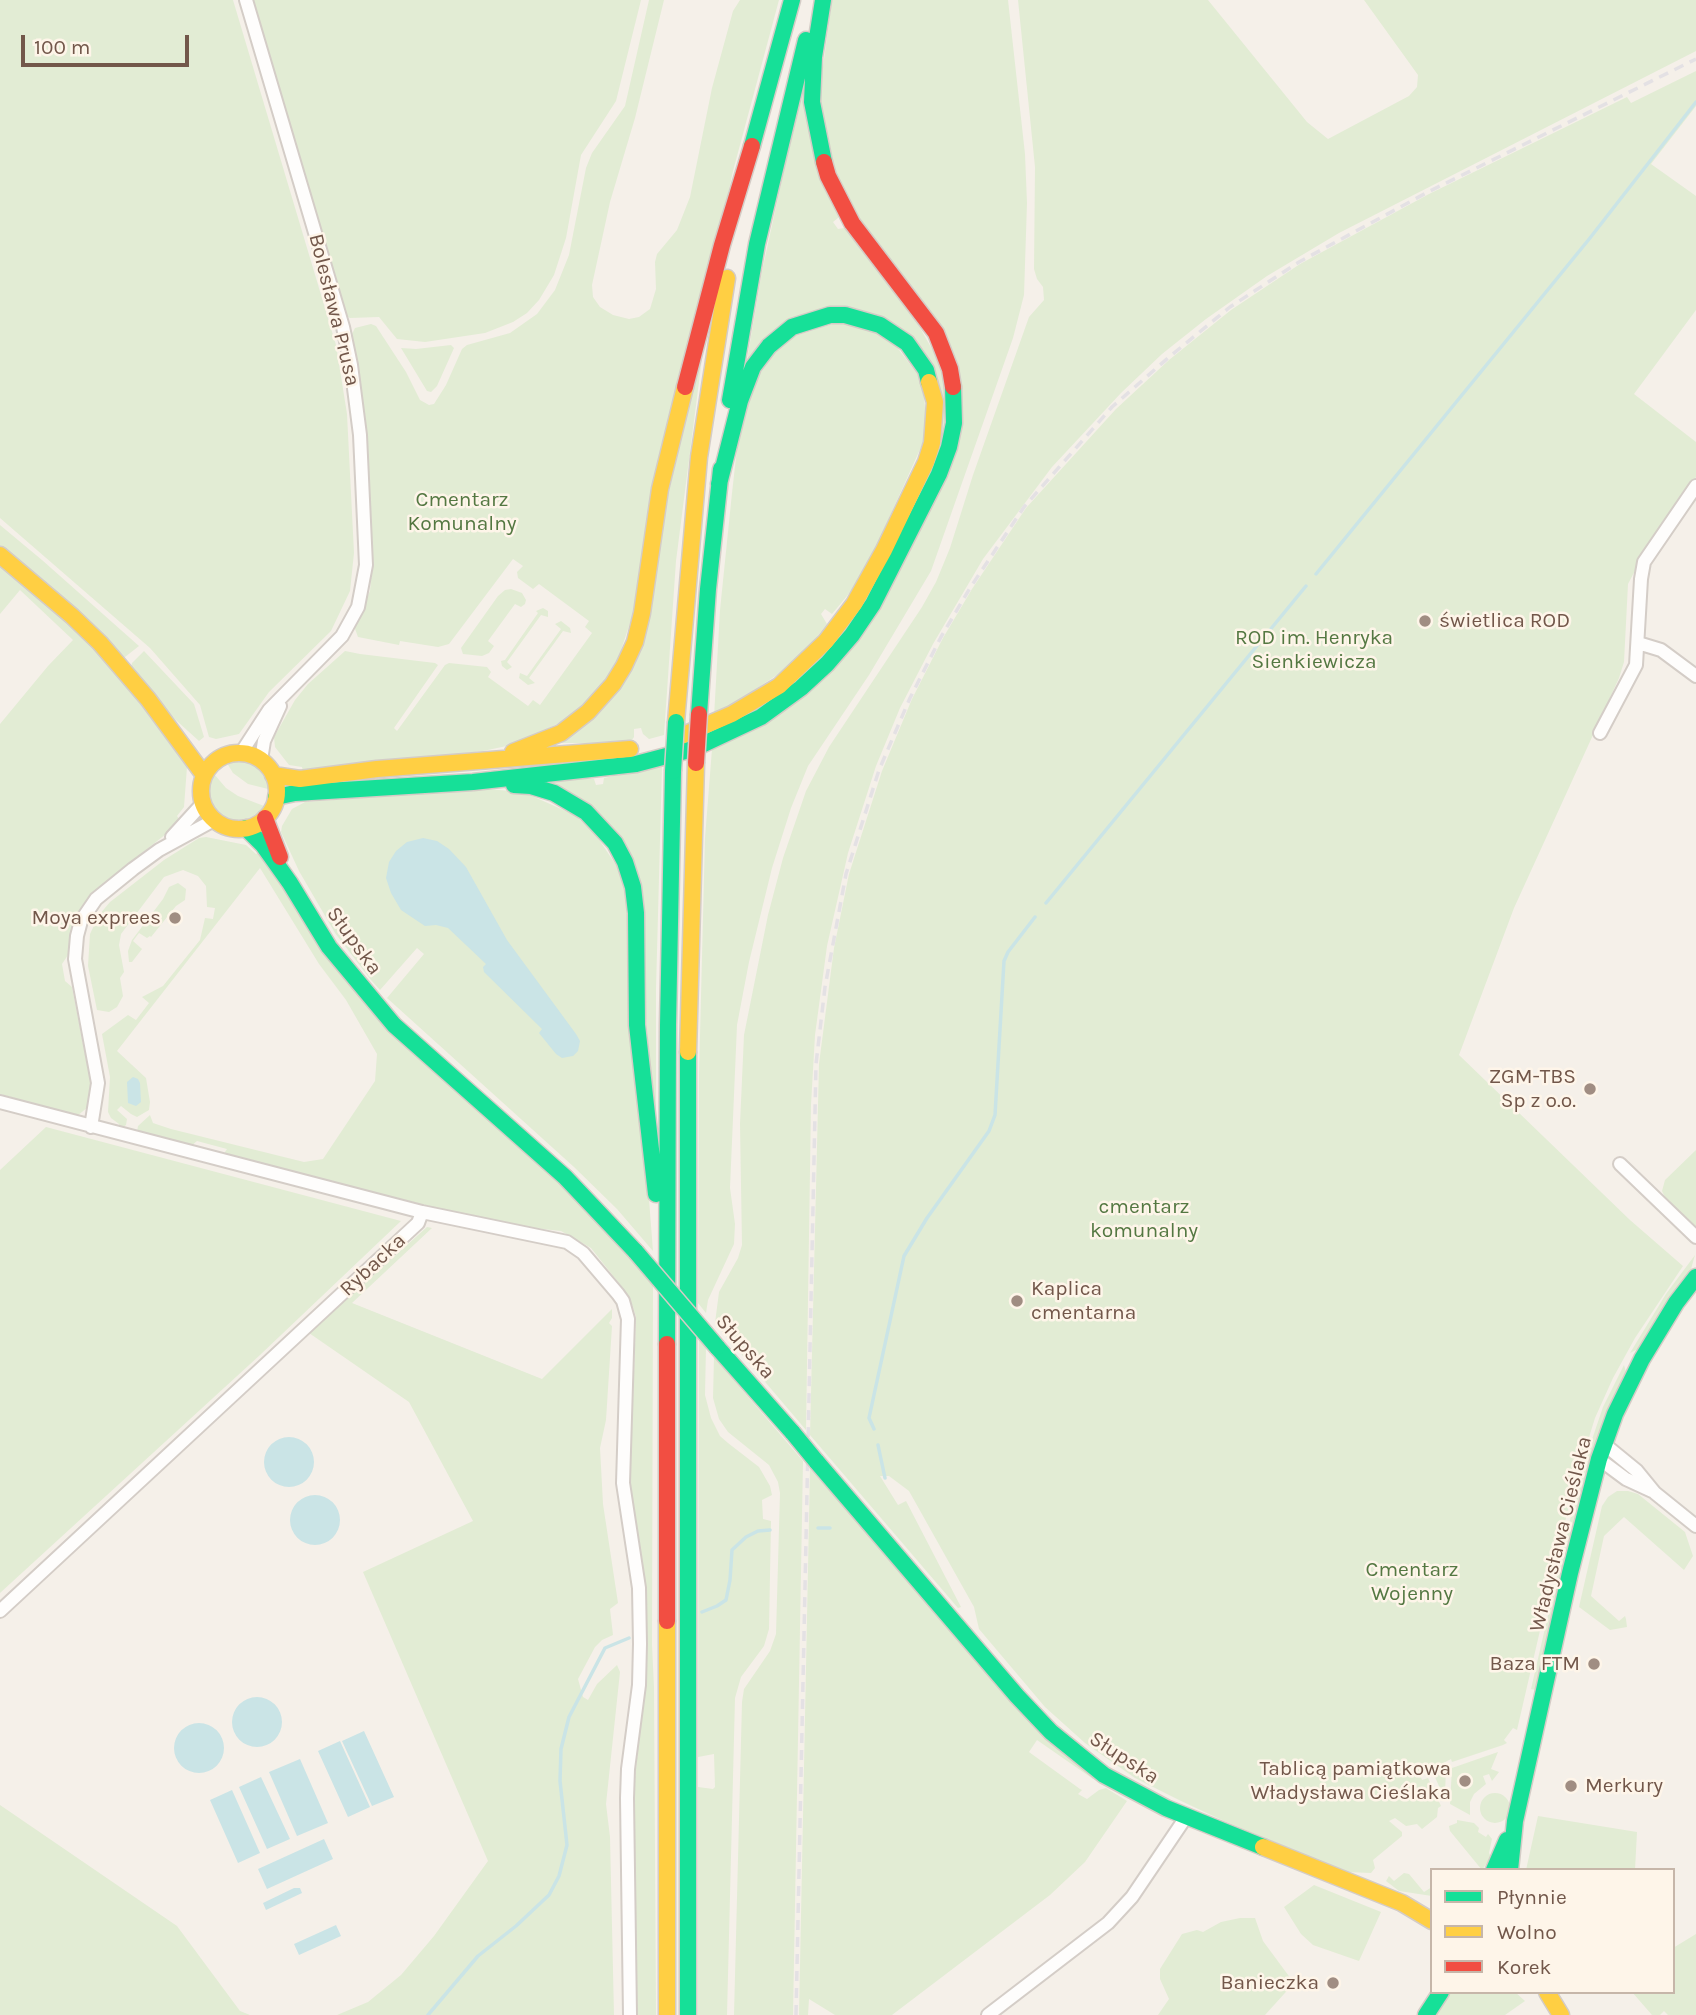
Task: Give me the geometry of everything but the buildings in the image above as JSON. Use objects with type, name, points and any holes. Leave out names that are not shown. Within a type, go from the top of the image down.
[{"type":"main road","points":[[484,761],[548,739],[576,722],[607,692],[630,654],[642,613],[667,456],[722,245],[792,0]]},
{"type":"main road","points":[[688,2015],[687,1157],[690,948],[699,714],[708,589],[729,408],[757,244],[792,90],[817,0]]},
{"type":"main road","points":[[276,797],[295,793],[473,782],[593,770],[647,761],[704,745],[761,717],[785,701],[817,674],[852,635],[889,576],[939,474],[954,423],[954,391],[944,352],[927,318],[852,223],[828,176],[820,149],[812,102],[814,57],[823,0]]},
{"type":"main road","points":[[667,2015],[668,1026],[673,771],[699,457],[746,168]]},
{"type":"main road","points":[[273,775],[300,779],[377,769],[608,752],[642,747],[679,737],[732,714],[765,695],[793,674],[826,641],[854,604],[884,550],[926,462],[935,423],[935,402],[926,370],[917,355],[893,332],[863,319],[830,315],[816,317],[792,327],[769,346],[753,368],[740,401],[719,484]]},
{"type":"main road","points":[[0,555],[79,622],[122,667],[204,775]]},
{"type":"main road","points":[[148,699],[181,732],[217,760]]},
{"type":"main road","points":[[241,753],[261,760],[273,775],[276,797],[265,818],[246,828],[228,828],[214,820],[203,803],[201,789],[204,775],[217,760],[241,753]]},
{"type":"main road","points":[[473,782],[531,786],[554,793],[586,812],[602,827],[625,862],[633,887],[636,914],[636,991],[640,1058],[651,1163],[667,1262]]},
{"type":"main road","name":"Słupska","points":[[265,818],[290,883]]},
{"type":"main road","name":"Słupska","points":[[246,828],[257,837],[290,883],[329,947],[374,1003],[394,1025],[573,1185],[636,1252],[1004,1682],[1051,1732],[1104,1774],[1153,1802],[1406,1905],[1430,1920]]},
{"type":"main road","name":"Władysława Cieślaka","points":[[1510,1868],[1515,1821],[1590,1490],[1615,1414],[1642,1359],[1676,1303],[1696,1277]]},
{"type":"main road","name":"Władysława Cieślaka","points":[[1495,1868],[1515,1821]]},
{"type":"main road","name":"Słupska","points":[[1406,1905],[1430,1904]]},
{"type":"main road","points":[[1426,2015],[1440,1994]]},
{"type":"street","name":"Bolesława Prusa","points":[[241,753],[269,710],[342,636],[352,620],[362,593],[366,551],[360,435],[343,327],[246,0]]},
{"type":"street","points":[[1600,733],[1635,668],[1644,562],[1696,486]]},
{"type":"street","points":[[1638,643],[1661,650],[1696,676]]},
{"type":"street","name":"Bolesława Prusa","points":[[261,760],[270,725],[290,688]]},
{"type":"street","points":[[91,1127],[99,1083],[76,965],[77,936],[85,915],[96,899],[159,850],[203,803]]},
{"type":"street","points":[[159,850],[214,820]]},
{"type":"street","name":"Rybacka","points":[[0,1102],[422,1212],[418,1223],[0,1611]]},
{"type":"street","points":[[1620,1164],[1696,1237]]},
{"type":"street","points":[[422,1212],[567,1242],[596,1266],[618,1294],[626,1310],[628,1334],[623,1483],[639,1588],[640,1644],[639,1685],[627,1798],[630,2015]]},
{"type":"street","points":[[1602,1452],[1621,1475],[1655,1493]]},
{"type":"street","points":[[1602,1452],[1636,1471],[1655,1493],[1696,1527]]},
{"type":"street","points":[[1590,1490],[1602,1481],[1621,1475]]},
{"type":"street","points":[[988,2015],[1097,1933],[1120,1911],[1186,1817]]},
{"type":"green space","points":[[0,0],[233,0],[336,345],[347,414],[354,553],[350,591],[331,631],[269,692],[239,734],[216,739],[209,737],[200,705],[150,648],[0,518]]},
{"type":"green space","points":[[252,0],[641,0],[616,101],[581,155],[566,238],[554,275],[539,300],[527,313],[513,322],[485,333],[425,342],[397,339],[379,317],[346,316]]},
{"type":"green space","name":"Cmentarz Komunalny","points":[[649,0],[664,0],[635,118],[610,202],[592,285],[593,297],[600,307],[613,315],[629,319],[639,317],[650,309],[656,289],[657,254],[677,230],[690,197],[712,88],[733,11],[740,0],[779,0],[733,171],[637,615],[615,668],[574,716],[516,744],[483,751],[303,772],[302,767],[289,765],[275,747],[274,737],[295,700],[308,684],[345,651],[438,665],[394,728],[397,731],[449,663],[487,667],[491,672],[488,677],[528,706],[533,700],[540,705],[592,633],[585,627],[589,621],[539,584],[533,589],[518,578],[517,572],[523,566],[513,559],[449,644],[438,647],[400,641],[399,645],[358,637],[354,626],[370,591],[373,554],[363,420],[351,336],[355,328],[371,324],[376,326],[406,372],[420,400],[429,405],[434,404],[446,385],[462,349],[467,345],[510,333],[537,314],[555,290],[569,255],[586,168],[592,153],[625,106]]},
{"type":"green space","points":[[832,0],[1008,0],[1025,154],[1027,203],[1024,295],[1013,338],[931,571],[869,675],[808,766],[772,868],[737,1025],[730,1188],[735,1224],[734,1244],[708,1300],[706,1313],[698,1303],[699,1075],[705,838],[712,749],[794,702],[962,402],[838,183],[819,96]]},
{"type":"green space","points":[[1018,0],[1208,0],[1307,122],[1328,139],[1409,96],[1417,87],[1418,75],[1364,0],[1696,0],[1696,51],[1339,233],[1267,276],[1206,319],[1162,354],[1121,393],[1052,467],[983,559],[933,644],[900,708],[876,766],[848,853],[827,946],[815,1035],[811,1105],[806,1430],[715,1323],[719,1292],[738,1258],[742,1245],[740,1124],[744,1035],[768,915],[783,858],[806,791],[829,747],[936,582],[1029,317],[1044,300],[1043,287],[1034,269],[1035,167]]},
{"type":"green space","points":[[1696,71],[1696,106],[1651,164],[1696,196],[1696,310],[1634,394],[1696,442],[1696,477],[1628,584],[1624,662],[1619,678],[1514,908],[1459,1055],[1630,1220],[1683,1266],[1635,1338],[1595,1418],[1572,1492],[1517,1730],[1513,1728],[1504,1740],[1507,1743],[1503,1745],[1425,1769],[1426,1772],[1420,1775],[1422,1780],[1428,1778],[1441,1806],[1438,1808],[1437,1817],[1422,1829],[1417,1824],[1406,1826],[1395,1818],[1389,1821],[1402,1832],[1402,1836],[1373,1860],[1375,1868],[1371,1873],[1347,1872],[1179,1800],[1135,1778],[1085,1743],[1045,1707],[979,1629],[974,1607],[909,1491],[889,1476],[880,1476],[898,1505],[906,1501],[961,1607],[958,1608],[810,1435],[819,1064],[834,948],[849,874],[882,771],[912,699],[943,638],[1026,508],[1116,409],[1169,360],[1231,310],[1300,264],[1429,194],[1627,97],[1631,103]]},
{"type":"green space","points":[[806,81],[813,147],[838,210],[838,218],[833,222],[838,229],[844,228],[853,234],[925,325],[941,357],[949,396],[948,423],[940,456],[890,562],[867,603],[835,647],[807,675],[773,702],[713,735],[713,730],[750,712],[788,685],[819,657],[850,619],[885,560],[928,471],[943,424],[939,386],[924,351],[906,331],[877,315],[840,308],[806,313],[774,331],[747,360],[762,271]]},
{"type":"green space","points":[[839,322],[889,337],[923,381],[927,434],[862,578],[832,614],[825,609],[821,614],[827,624],[798,661],[714,717],[720,610],[732,493],[739,431],[751,386],[785,339]]},
{"type":"green space","points":[[704,343],[676,561],[664,735],[649,739],[641,728],[634,729],[634,737],[630,743],[553,743],[602,707],[656,545]]},
{"type":"green space","points":[[451,345],[454,348],[437,386],[431,392],[427,391],[401,348]]},
{"type":"green space","points":[[0,525],[139,646],[125,657],[120,656],[0,549]]},
{"type":"green space","points":[[0,565],[52,606],[109,662],[187,767],[184,807],[177,816],[181,822],[92,893],[72,927],[68,955],[62,964],[65,981],[72,987],[91,1085],[88,1107],[77,1116],[0,1094],[0,724],[73,640],[20,590],[0,614]]},
{"type":"green space","points":[[511,589],[522,593],[525,604],[521,607],[515,604],[488,641],[494,646],[489,653],[482,656],[463,654],[461,648],[498,596]]},
{"type":"green space","points":[[543,608],[548,611],[548,617],[541,615],[507,662],[512,667],[507,670],[501,661],[505,660],[538,613],[536,611]]},
{"type":"green space","points":[[561,621],[570,628],[571,633],[563,631],[529,678],[535,683],[528,685],[519,678],[520,673],[527,676],[561,629],[555,624]]},
{"type":"green space","points":[[144,651],[194,704],[204,737],[199,741],[167,712],[131,668],[132,663]]},
{"type":"green space","points":[[238,760],[257,767],[266,780],[268,789],[248,784],[233,773],[227,763]]},
{"type":"green space","points":[[662,766],[656,989],[656,1140],[634,869],[535,779],[594,779],[596,785],[603,784],[604,778]]},
{"type":"green space","points":[[214,774],[226,788],[238,796],[264,806],[247,819],[234,821],[223,816],[213,807],[208,792]]},
{"type":"green space","points":[[487,789],[523,792],[586,820],[624,877],[653,1251],[617,1209],[574,1167],[387,998],[424,954],[417,948],[380,990],[371,980],[335,933],[299,871],[281,832],[292,809],[305,802]]},
{"type":"green space","points":[[199,838],[246,845],[256,854],[261,851],[312,932],[602,1225],[653,1285],[652,1645],[656,2015],[637,2015],[634,1787],[647,1665],[645,1588],[630,1483],[636,1317],[633,1307],[625,1291],[591,1248],[561,1231],[506,1225],[223,1155],[227,1149],[197,1141],[190,1147],[137,1132],[138,1126],[150,1115],[153,1123],[171,1129],[304,1162],[323,1159],[375,1081],[377,1054],[346,1000],[319,964],[260,868],[117,1051],[146,1078],[150,1102],[149,1110],[137,1117],[121,1106],[117,1110],[127,1119],[126,1125],[119,1128],[119,1124],[108,1112],[110,1077],[102,1034],[128,1015],[136,1020],[149,1003],[142,997],[163,986],[200,940],[205,918],[213,919],[215,908],[207,907],[206,886],[198,876],[183,870],[164,877],[121,934],[119,945],[124,972],[120,978],[123,996],[117,1007],[109,1012],[97,1010],[88,966],[90,934],[99,915],[110,902],[164,860]]},
{"type":"green space","points":[[178,883],[186,889],[185,900],[176,906],[151,937],[147,938],[139,933],[133,941],[142,949],[132,962],[129,962],[128,951],[132,940],[169,887]]},
{"type":"green space","points":[[46,1127],[401,1221],[260,1355],[0,1593],[0,1170]]},
{"type":"green space","points":[[1696,1150],[1696,1227],[1662,1191],[1665,1180]]},
{"type":"green space","points":[[427,1227],[432,1228],[352,1303],[542,1379],[612,1309],[609,1323],[612,1326],[606,1420],[600,1448],[603,1504],[618,1603],[610,1609],[613,1635],[595,1647],[578,1679],[583,1697],[588,1700],[597,1684],[617,1665],[620,1672],[606,1804],[610,1837],[614,2015],[337,2015],[368,2002],[401,1975],[434,1936],[488,1861],[363,1572],[473,1521],[409,1402],[309,1333]]},
{"type":"green space","points":[[1695,1255],[1691,1269],[1638,1349],[1630,1353],[1666,1294]]},
{"type":"green space","points":[[699,1339],[706,1347],[705,1395],[711,1418],[720,1436],[759,1467],[772,1495],[762,1500],[763,1519],[771,1521],[769,1629],[764,1646],[741,1677],[735,1698],[727,2015],[698,2015],[698,1787],[715,1787],[714,1754],[698,1757]]},
{"type":"green space","points":[[714,1357],[803,1461],[793,2015],[734,2015],[742,1702],[744,1689],[770,1651],[776,1634],[780,1493],[778,1482],[769,1465],[728,1432],[719,1419],[713,1398]]},
{"type":"green space","points":[[1624,1365],[1626,1372],[1608,1409],[1586,1474],[1536,1690],[1531,1689],[1581,1472],[1603,1407]]},
{"type":"green space","points":[[810,1469],[1093,1779],[1037,1740],[1029,1752],[1082,1790],[1078,1794],[1087,1799],[1106,1788],[1127,1801],[1085,1862],[1050,1895],[892,2015],[835,2015],[809,1999],[808,2015],[799,2015]]},
{"type":"green space","points":[[1617,1491],[1638,1494],[1685,1532],[1693,1556],[1684,1570],[1624,1517],[1604,1536],[1591,1596],[1619,1621],[1625,1616],[1627,1627],[1610,1630],[1579,1607],[1602,1506],[1608,1497]]},
{"type":"green space","points":[[1498,1752],[1491,1769],[1499,1772],[1492,1781],[1489,1774],[1483,1776],[1486,1784],[1474,1794],[1470,1802],[1470,1815],[1450,1804],[1452,1768]]},
{"type":"green space","points":[[1446,1769],[1445,1794],[1443,1795],[1434,1775]]},
{"type":"green space","points":[[1495,1793],[1501,1794],[1509,1802],[1509,1814],[1501,1822],[1495,1823],[1489,1822],[1481,1814],[1480,1808],[1481,1802],[1489,1794]]},
{"type":"green space","points":[[0,1805],[177,1926],[240,2011],[250,2015],[0,2015]]},
{"type":"green space","points":[[1538,1816],[1637,1832],[1635,1868],[1526,1868]]},
{"type":"green space","points":[[1457,1820],[1474,1823],[1479,1828],[1478,1832],[1486,1837],[1488,1834],[1492,1839],[1489,1853],[1491,1857],[1483,1868],[1480,1868],[1450,1831],[1449,1826],[1457,1823]]},
{"type":"green space","points":[[1404,1873],[1409,1874],[1424,1892],[1430,1888],[1430,1896],[1399,1891],[1386,1881],[1389,1876],[1394,1881]]},
{"type":"green space","points":[[1314,1885],[1381,1912],[1359,1961],[1313,1945],[1301,1934],[1284,1907]]},
{"type":"green space","points":[[1255,1918],[1263,1941],[1294,1983],[1265,2015],[1158,2015],[1169,1999],[1160,1979],[1160,1969],[1182,1934],[1197,1930],[1203,1932],[1221,1922]]},
{"type":"green space","points":[[1696,1934],[1696,2015],[1668,2015],[1664,2011],[1660,2015],[1652,2015],[1634,1994],[1675,1994],[1675,1947]]},
{"type":"green space","points":[[1447,1994],[1517,1994],[1525,2001],[1505,2015],[1433,2015]]},
{"type":"water","points":[[423,838],[437,841],[449,849],[466,867],[507,940],[580,1041],[578,1051],[573,1056],[562,1058],[556,1054],[539,1033],[542,1029],[484,972],[483,967],[486,964],[448,928],[425,926],[401,910],[386,878],[389,862],[396,851],[407,842]]},
{"type":"water","points":[[133,1077],[140,1083],[141,1102],[136,1106],[128,1103],[127,1082]]},
{"type":"water","points":[[289,1437],[307,1444],[314,1462],[307,1480],[289,1487],[271,1480],[264,1462],[271,1444]]},
{"type":"water","points":[[315,1495],[333,1502],[340,1520],[333,1538],[315,1545],[297,1538],[290,1520],[297,1502]]},
{"type":"water","points":[[257,1697],[275,1704],[282,1722],[275,1740],[257,1747],[239,1740],[232,1722],[239,1704]]},
{"type":"water","points":[[199,1723],[217,1730],[224,1748],[217,1766],[199,1773],[181,1766],[174,1748],[181,1730]]},
{"type":"water","points":[[364,1731],[394,1797],[372,1806],[342,1741]]},
{"type":"water","points":[[340,1741],[370,1807],[348,1817],[318,1751]]},
{"type":"water","points":[[300,1759],[328,1823],[297,1836],[269,1772]]},
{"type":"water","points":[[261,1777],[290,1839],[267,1849],[239,1787]]},
{"type":"water","points":[[232,1790],[260,1853],[238,1863],[210,1800]]},
{"type":"water","points":[[324,1839],[333,1859],[267,1889],[258,1869]]},
{"type":"water","points":[[294,1888],[300,1888],[302,1893],[266,1910],[263,1903]]},
{"type":"water","points":[[336,1925],[341,1936],[299,1955],[294,1944]]},
{"type":"waterway","points":[[1316,574],[1590,238],[1696,102]]},
{"type":"waterway","points":[[1046,903],[1306,586]]},
{"type":"waterway","points":[[874,1429],[869,1418],[904,1256],[927,1218],[989,1131],[995,1115],[1004,961],[1035,917]]},
{"type":"waterway","points":[[878,1445],[885,1478]]},
{"type":"waterway","points":[[818,1528],[830,1528]]},
{"type":"waterway","points":[[702,1612],[726,1600],[732,1550],[746,1537],[758,1531],[770,1530]]},
{"type":"waterway","points":[[428,2015],[478,1956],[549,1895],[559,1876],[567,1845],[560,1781],[561,1749],[569,1717],[605,1648],[629,1638]]},
{"type":"railway","points":[[796,2015],[816,1064],[825,987],[846,874],[879,770],[910,698],[970,588],[1024,507],[1112,407],[1230,307],[1299,262],[1428,192],[1696,59]]},
{"type":"traffic: fast","points":[[752,146],[792,0]]},
{"type":"traffic: fast","points":[[823,0],[814,57],[812,102],[824,162]]},
{"type":"traffic: fast","points":[[730,400],[757,244],[806,40]]},
{"type":"traffic: fast","points":[[719,484],[740,401],[753,367],[769,346],[792,327],[830,315],[845,315],[880,325],[907,343],[926,370],[929,382]]},
{"type":"traffic: fast","points":[[276,797],[295,793],[473,782],[636,764],[693,749],[761,717],[801,688],[827,664],[852,635],[873,604],[939,474],[949,447],[954,423],[953,387]]},
{"type":"traffic: fast","points":[[699,714],[708,589],[721,469]]},
{"type":"traffic: fast","points":[[673,771],[676,722]]},
{"type":"traffic: fast","points":[[667,1344],[668,1025],[673,771]]},
{"type":"traffic: fast","points":[[514,785],[531,786],[554,793],[586,812],[615,843],[625,862],[633,887],[636,913],[637,1025],[656,1194]]},
{"type":"traffic: fast","points":[[246,828],[263,845],[290,883],[329,947],[394,1025],[565,1177],[636,1252]]},
{"type":"traffic: fast","points":[[688,1052],[688,2015]]},
{"type":"traffic: fast","points":[[636,1252],[717,1347]]},
{"type":"traffic: fast","points":[[1510,1868],[1515,1821],[1570,1573],[1599,1459],[1615,1414],[1642,1359],[1676,1303],[1696,1277]]},
{"type":"traffic: fast","points":[[717,1347],[793,1433]]},
{"type":"traffic: fast","points":[[793,1433],[816,1461]]},
{"type":"traffic: fast","points":[[816,1461],[1017,1696],[1051,1732],[1104,1775],[1166,1808],[1263,1847]]},
{"type":"traffic: fast","points":[[1495,1868],[1507,1840]]},
{"type":"traffic: fast","points":[[1426,2015],[1440,1994]]},
{"type":"traffic: slow","points":[[676,722],[699,457],[727,278]]},
{"type":"traffic: slow","points":[[681,736],[732,714],[779,686],[826,641],[854,604],[884,550],[926,462],[932,443],[935,402],[929,382]]},
{"type":"traffic: slow","points":[[513,752],[561,733],[588,712],[613,684],[624,666],[635,642],[642,613],[660,489],[685,387]]},
{"type":"traffic: slow","points":[[0,555],[100,643],[148,699],[204,775]]},
{"type":"traffic: slow","points":[[273,775],[300,779],[377,769],[630,749]]},
{"type":"traffic: slow","points":[[239,753],[253,756],[266,764],[274,777],[277,791],[274,805],[266,818],[253,826],[239,829],[225,826],[212,818],[204,805],[201,791],[204,777],[212,764],[225,756],[239,753]]},
{"type":"traffic: slow","points":[[688,1052],[696,763]]},
{"type":"traffic: slow","points":[[667,1621],[667,2015]]},
{"type":"traffic: slow","points":[[1263,1847],[1402,1903],[1430,1920]]},
{"type":"traffic: slow","points":[[1548,1994],[1561,2015]]},
{"type":"traffic: jam","points":[[685,387],[722,245],[752,146]]},
{"type":"traffic: jam","points":[[824,162],[828,176],[852,223],[936,333],[950,369],[953,387]]},
{"type":"traffic: jam","points":[[696,763],[699,714]]},
{"type":"traffic: jam","points":[[265,818],[280,857]]},
{"type":"traffic: jam","points":[[667,1344],[667,1621]]},
{"type":"place","name":"świetlica ROD","points":[[1425,621]]},
{"type":"place","name":"Moya exprees","points":[[175,918]]},
{"type":"place","name":"ZGM-TBS Sp z o.o.","points":[[1590,1089]]},
{"type":"place","name":"Kaplica cmentarna","points":[[1017,1301]]},
{"type":"place","name":"Baza FTM","points":[[1594,1664]]},
{"type":"place","name":"Tablicą pamiątkowa Władysława Cieślaka","points":[[1465,1781]]},
{"type":"place","name":"Merkury","points":[[1571,1786]]},
{"type":"place","name":"Banieczka","points":[[1333,1983]]},
{"type":"park label","name":"ROD im. Henryka Sienkiewicza","points":[[1314,650]]},
{"type":"park label","name":"cmentarz komunalny","points":[[1144,1219]]},
{"type":"park label","name":"Cmentarz Wojenny","points":[[1412,1582]]}]
